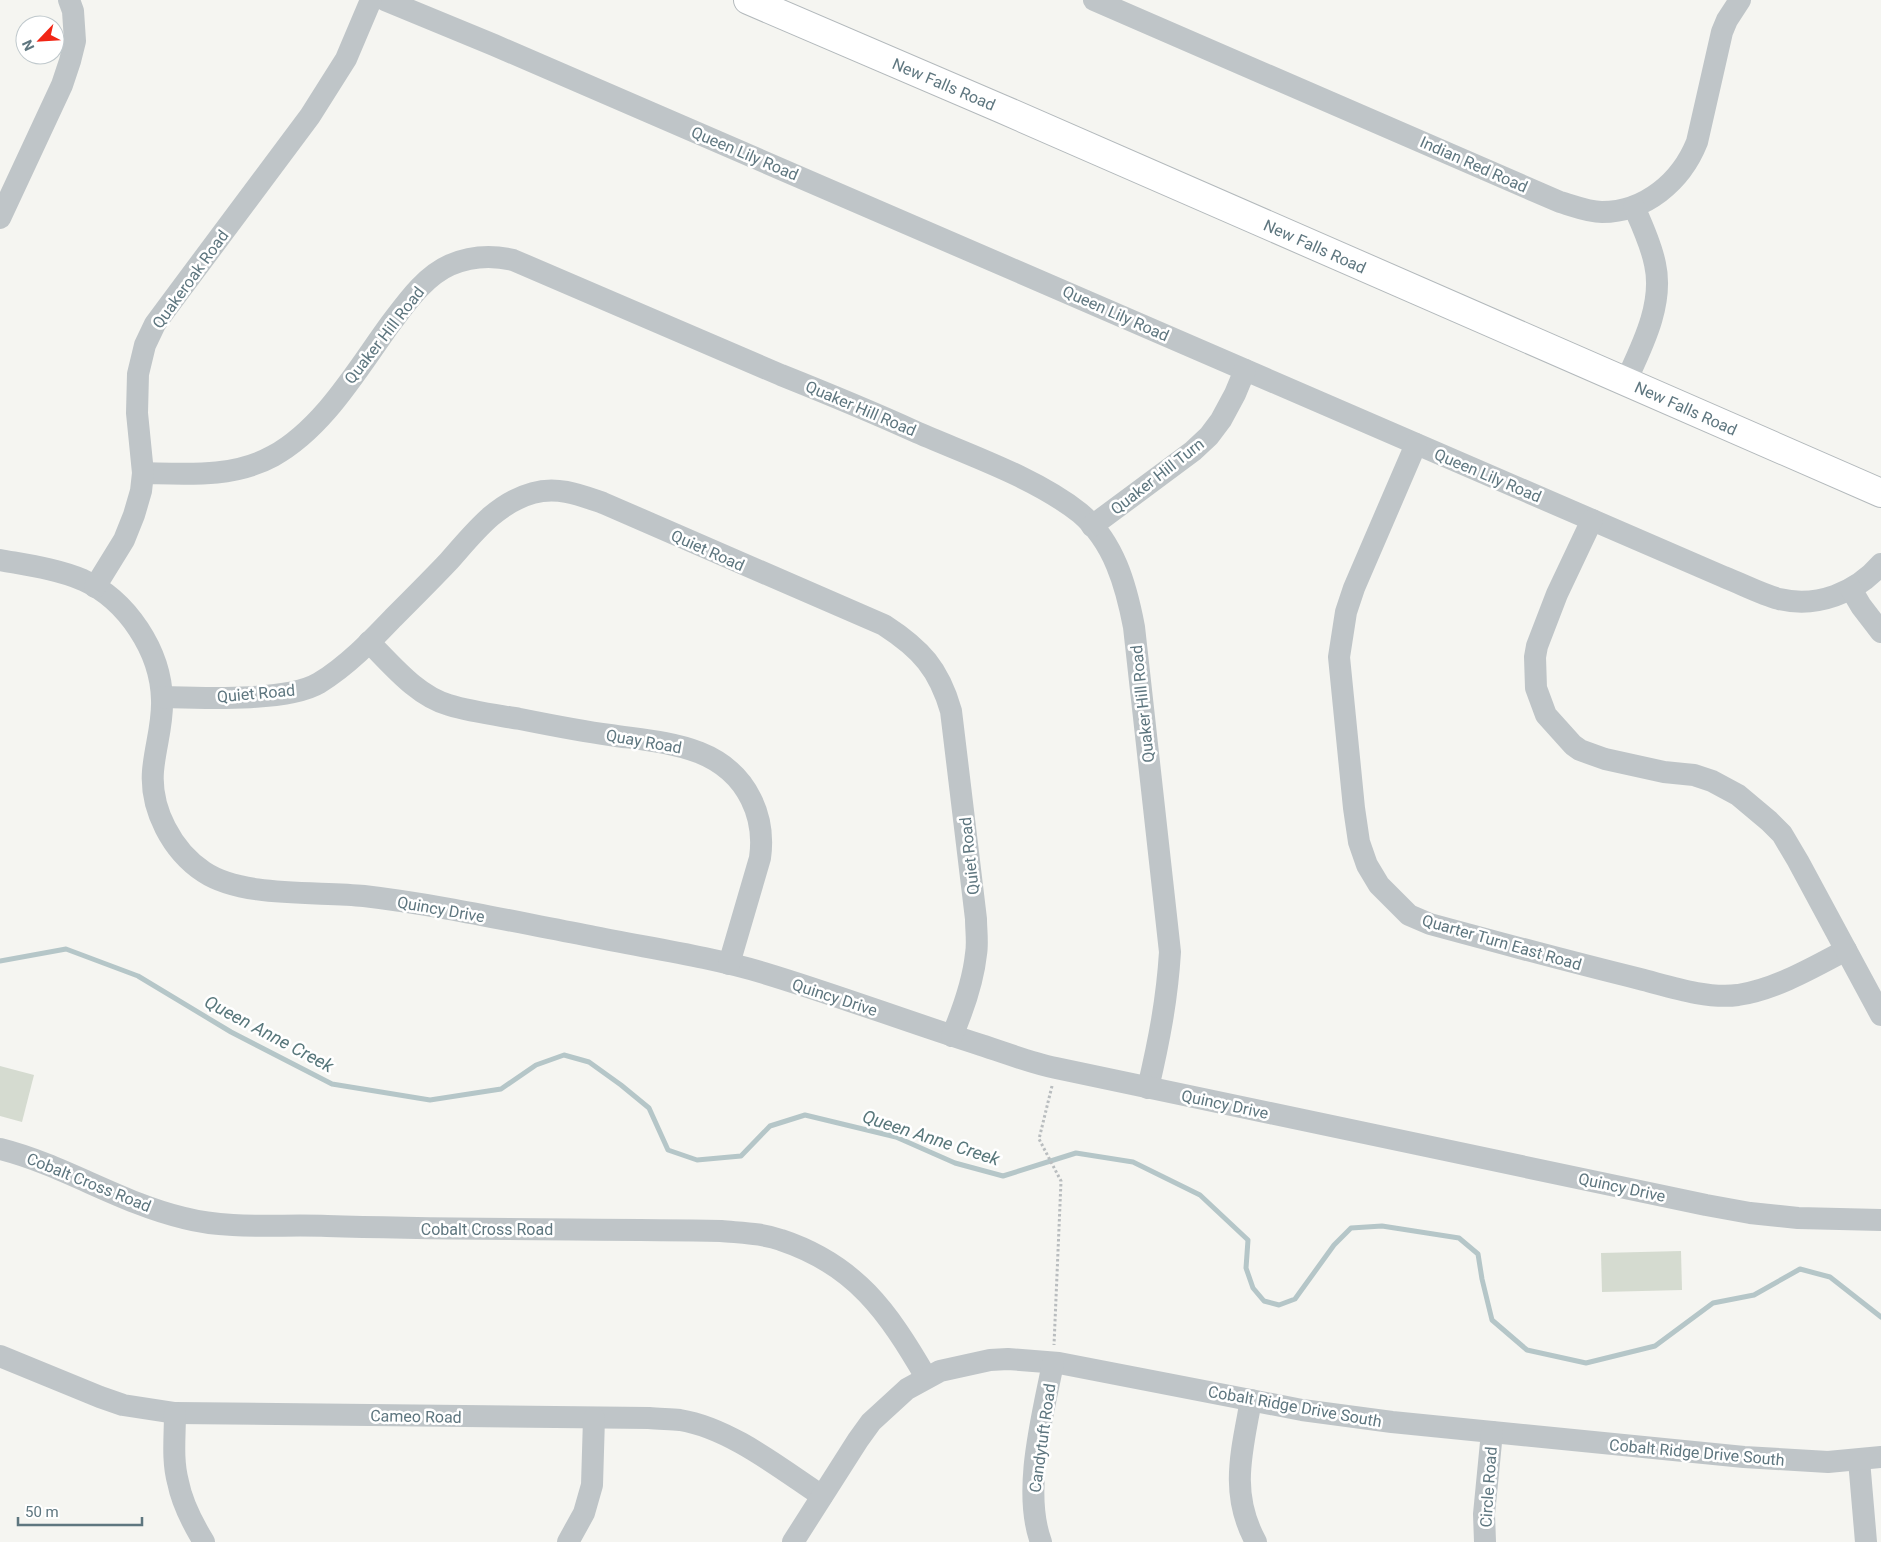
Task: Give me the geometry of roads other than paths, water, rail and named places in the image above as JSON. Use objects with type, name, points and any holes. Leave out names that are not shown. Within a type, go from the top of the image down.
[{"type":"main road","name":"New Falls Road","points":[[748,0],[1881,493]]},
{"type":"street","points":[[0,218],[62,85],[70,61],[75,41],[73,11],[69,0]]},
{"type":"street","name":"Quakeroak Road","points":[[95,587],[127,532],[141,491],[143,473],[137,413],[138,374],[145,345],[156,324],[178,293],[310,116],[346,58],[371,0]]},
{"type":"street","name":"Queen Lily Road","points":[[385,0],[494,45],[1592,520],[1777,598],[1789,601],[1811,601],[1831,598],[1851,589],[1873,574],[1881,564]]},
{"type":"street","name":"Indian Red Road","points":[[1094,0],[1560,202],[1601,212],[1625,210],[1655,196],[1667,187],[1693,152],[1697,142],[1722,32],[1727,20],[1740,0]]},
{"type":"street","points":[[1626,381],[1647,334],[1656,303],[1657,276],[1647,237],[1634,207]]},
{"type":"street","name":"Quaker Hill Road","points":[[143,473],[220,473],[241,468],[272,456],[291,444],[311,428],[329,408],[400,312],[428,280],[449,266],[484,256],[513,260],[531,267],[993,464],[1050,493],[1080,513],[1092,526],[1117,563],[1128,594],[1134,627],[1170,952],[1168,989],[1163,1022],[1148,1088]]},
{"type":"street","name":"Quaker Hill Turn","points":[[1092,526],[1193,451],[1209,436],[1221,420],[1245,370]]},
{"type":"street","name":"Quarter Turn East Road","points":[[1416,444],[1354,588],[1346,612],[1339,657],[1359,842],[1367,865],[1379,885],[1410,915],[1430,924],[1683,990],[1716,995],[1737,995],[1764,989],[1804,972],[1846,950]]},
{"type":"street","name":"Quiet Road","points":[[162,697],[259,696],[305,689],[319,683],[369,642],[450,560],[472,534],[500,508],[532,493],[552,490],[576,494],[602,503],[884,625],[922,654],[944,689],[951,711],[976,919],[976,952],[973,973],[964,1007],[952,1036]]},
{"type":"street","points":[[1592,520],[1557,594],[1536,652],[1536,688],[1546,715],[1572,745],[1580,750],[1622,763],[1664,772],[1694,775],[1712,781],[1738,795],[1769,821],[1782,834],[1798,861],[1881,1015]]},
{"type":"street","name":"Quincy Drive","points":[[0,560],[72,577],[95,587],[125,611],[139,628],[149,645],[159,678],[162,697],[152,773],[158,807],[176,847],[206,874],[231,884],[258,889],[363,896],[448,909],[729,964],[762,972],[952,1036],[1056,1068],[1706,1205],[1750,1213],[1798,1218],[1881,1220]]},
{"type":"street","points":[[1851,589],[1861,606],[1881,632]]},
{"type":"street","name":"Quay Road","points":[[369,642],[405,678],[431,697],[448,705],[509,718],[674,745],[714,759],[732,772],[745,787],[756,808],[762,841],[760,858],[729,964]]},
{"type":"street","name":"Cobalt Cross Road","points":[[0,1149],[37,1161],[138,1203],[184,1218],[235,1225],[721,1231],[780,1239],[827,1261],[857,1282],[888,1316],[926,1377]]},
{"type":"street","name":"Cameo Road","points":[[0,1356],[100,1398],[122,1405],[175,1413],[681,1420],[722,1434],[756,1452],[822,1496]]},
{"type":"street","name":"Cobalt Ridge Drive South","points":[[792,1542],[871,1422],[906,1389],[926,1377],[948,1368],[990,1360],[1008,1359],[1053,1363],[1302,1410],[1383,1421],[1744,1457],[1828,1462],[1870,1458]]},
{"type":"street","name":"Candytuft Road","points":[[1040,1542],[1033,1510],[1034,1472],[1053,1363]]},
{"type":"street","points":[[1251,1400],[1240,1462],[1239,1490],[1244,1517],[1256,1542]]},
{"type":"street","points":[[175,1413],[175,1458],[178,1482],[187,1509],[204,1542]]},
{"type":"street","points":[[568,1542],[584,1513],[592,1485],[594,1418]]},
{"type":"street","name":"Circle Road","points":[[1485,1542],[1484,1514],[1492,1432]]},
{"type":"street","points":[[1866,1542],[1870,1458]]},
{"type":"waterway","name":"Queen Anne Creek","points":[[0,961],[66,949],[138,976],[231,1032],[332,1084],[430,1100],[501,1089],[536,1065],[564,1055],[589,1062],[649,1108],[668,1150],[697,1160],[741,1156],[770,1126],[805,1115],[896,1137],[955,1163],[1003,1176],[1076,1153],[1133,1162],[1200,1195],[1248,1240],[1246,1268],[1253,1288],[1264,1301],[1279,1305],[1295,1299],[1334,1245],[1351,1228],[1382,1226],[1459,1238],[1478,1254],[1492,1320],[1527,1350],[1586,1363],[1655,1346],[1713,1303],[1754,1295],[1800,1269],[1830,1277],[1881,1317]]}]
